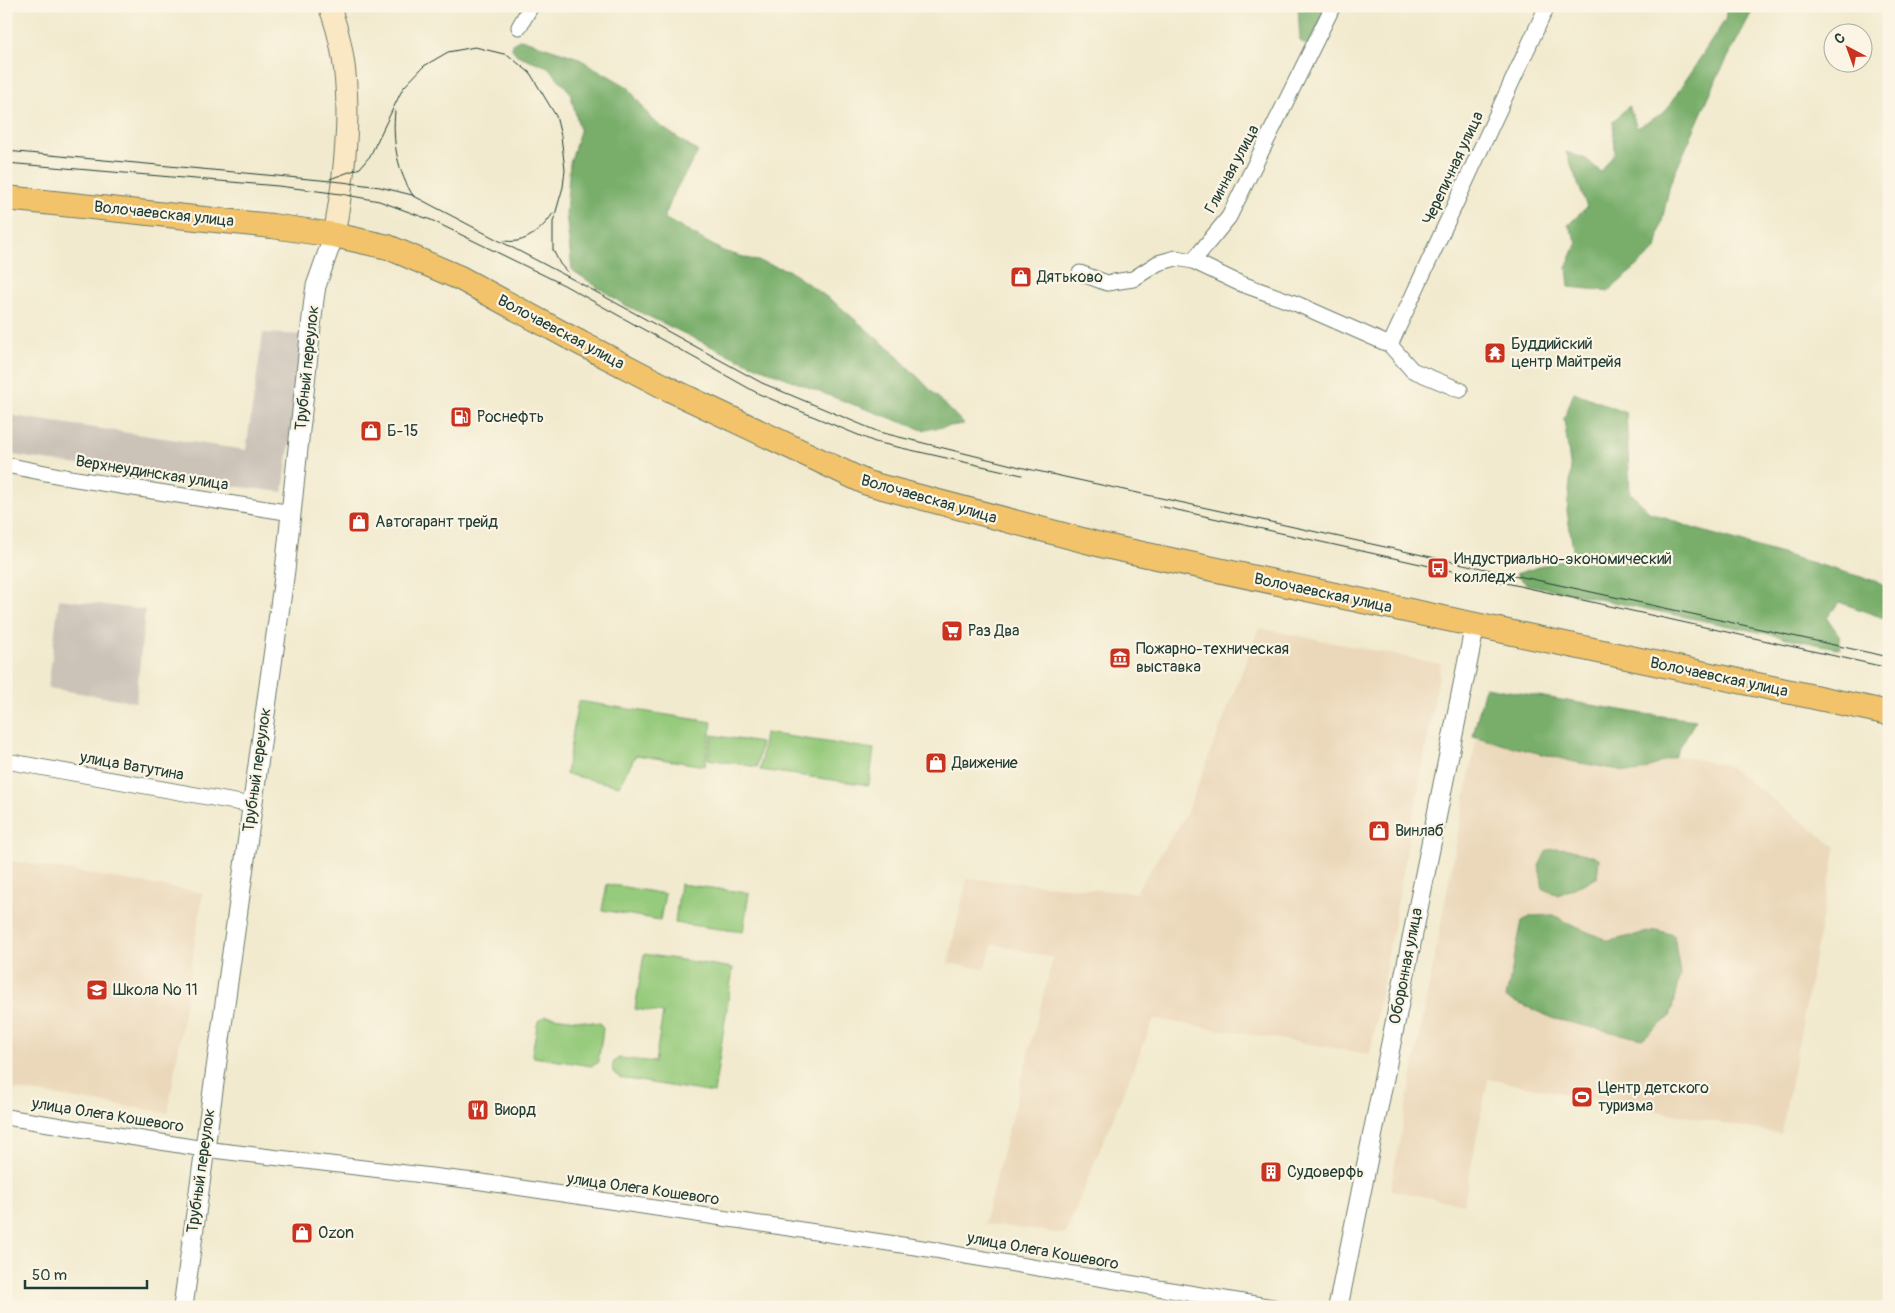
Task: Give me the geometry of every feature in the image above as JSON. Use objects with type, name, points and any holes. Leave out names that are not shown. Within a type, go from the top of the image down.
[{"type":"main road","points":[[328,6],[340,41],[345,67],[346,128],[342,194],[334,235]]},
{"type":"main road","name":"Волочаевская улица","points":[[6,198],[262,225],[334,235],[388,247],[460,278],[671,390],[867,483],[1105,546],[1889,714]]},
{"type":"street","points":[[519,27],[530,6]]},
{"type":"street","name":"Глинная улица","points":[[1193,261],[1229,217],[1333,6]]},
{"type":"street","name":"Черепичная улица","points":[[1390,345],[1548,6]]},
{"type":"street","name":"Трубный переулок","points":[[183,1307],[292,514],[316,286],[334,235]]},
{"type":"street","points":[[1080,273],[1107,283],[1134,279],[1158,263],[1176,258],[1193,261],[1239,283],[1297,304],[1390,345],[1412,370],[1460,390]]},
{"type":"street","name":"Верхнеудинская улица","points":[[6,465],[70,478],[292,514]]},
{"type":"street","name":"Оборонная улица","points":[[1338,1307],[1475,625]]},
{"type":"street","name":"улица Ватутина","points":[[6,761],[252,805]]},
{"type":"street","name":"улица Олега Кошевого","points":[[6,1117],[204,1149],[501,1185],[935,1250],[1273,1307]]},
{"type":"shaded area","points":[[263,333],[304,335],[283,492],[178,480],[6,454],[6,415],[246,450]]},
{"type":"shaded area","points":[[59,599],[145,610],[136,702],[48,688]]},
{"type":"shaded area","points":[[1259,628],[1441,664],[1370,1054],[1154,1019],[1065,1234],[984,1224],[1053,958],[993,944],[984,969],[948,963],[967,878],[1135,893],[1187,813]]},
{"type":"shaded area","points":[[1480,719],[1727,765],[1836,847],[1781,1134],[1488,1079],[1464,1204],[1390,1190]]},
{"type":"shaded area","name":"Школа № 11","points":[[6,860],[203,893],[168,1113],[6,1088]]},
{"type":"green space","points":[[1298,6],[1328,6],[1309,47],[1300,41]]},
{"type":"green space","points":[[1727,6],[1755,6],[1717,78],[1670,184],[1656,249],[1609,291],[1569,287],[1567,267],[1577,242],[1568,225],[1587,207],[1566,152],[1586,159],[1601,172],[1615,152],[1613,121],[1629,106],[1637,128],[1665,112],[1725,20]]},
{"type":"green space","points":[[521,39],[576,57],[628,87],[652,120],[698,152],[676,189],[664,218],[723,251],[788,270],[838,305],[894,353],[964,424],[923,430],[825,394],[727,354],[623,304],[572,270],[566,213],[570,163],[580,131],[570,92],[548,67],[517,55],[512,49],[512,44]]},
{"type":"green space","points":[[1574,392],[1626,413],[1630,492],[1649,512],[1692,528],[1875,581],[1889,589],[1889,620],[1839,602],[1827,618],[1839,635],[1841,649],[1526,584],[1516,574],[1574,556],[1567,511],[1571,472],[1564,419]]},
{"type":"green space","points":[[1485,687],[1644,714],[1696,720],[1674,757],[1636,773],[1575,762],[1473,736]]},
{"type":"green space","points":[[578,701],[712,722],[705,766],[636,755],[619,786],[566,774]]},
{"type":"green space","points":[[765,733],[874,749],[869,785],[760,770]]},
{"type":"green space","points":[[712,735],[761,743],[757,767],[708,759]]},
{"type":"green space","points":[[1565,848],[1599,858],[1597,878],[1558,895],[1543,889],[1539,866],[1547,850]]},
{"type":"green space","points":[[607,884],[665,894],[660,920],[602,910]]},
{"type":"green space","points":[[680,884],[749,893],[743,932],[675,923]]},
{"type":"green space","points":[[1554,915],[1571,925],[1609,941],[1657,930],[1674,935],[1680,974],[1670,1017],[1642,1039],[1555,1019],[1506,998],[1522,921],[1532,916]]},
{"type":"green space","points":[[644,954],[733,968],[714,1093],[620,1078],[613,1072],[614,1062],[620,1058],[655,1062],[663,1013],[635,1009]]},
{"type":"green space","points":[[545,1016],[600,1023],[603,1029],[598,1063],[591,1066],[534,1057],[532,1053],[538,1021]]},
{"type":"tram line","points":[[330,179],[360,168],[370,156],[403,88],[424,66],[448,52],[475,47],[508,55],[530,73],[556,116],[561,136],[565,170],[563,187],[553,222],[553,250],[560,264],[569,274]]},
{"type":"tram line","points":[[395,111],[394,133],[397,156],[403,177],[414,197]]},
{"type":"tram line","points":[[6,151],[342,182],[380,187],[412,195],[576,281],[762,383],[879,432],[1028,469],[1889,657]]},
{"type":"tram line","points":[[6,163],[278,186],[379,201],[431,220],[564,285],[759,394],[875,442],[1022,475]]},
{"type":"tram line","points":[[504,241],[522,240],[528,237],[542,227],[553,213]]},
{"type":"tram line","points":[[1159,506],[1889,668]]},
{"type":"place","name":"Дятьково","points":[[1021,277]]},
{"type":"place","name":"Буддийский центр Майтрейя","points":[[1495,353]]},
{"type":"place","name":"Роснефть","points":[[461,417]]},
{"type":"place","name":"Б-15","points":[[371,431]]},
{"type":"place","name":"Автогарант трейд","points":[[359,522]]},
{"type":"place","name":"Индустриально-экономический колледж","points":[[1438,568]]},
{"type":"place","name":"Раз Два","points":[[952,631]]},
{"type":"place","name":"Пожарно-техническая выставка","points":[[1120,658]]},
{"type":"place","name":"Движение","points":[[936,763]]},
{"type":"place","name":"Винлаб","points":[[1379,831]]},
{"type":"place","name":"Школа № 11","points":[[97,990]]},
{"type":"place","name":"Центр детского туризма","points":[[1582,1097]]},
{"type":"place","name":"Виорд","points":[[478,1110]]},
{"type":"place","name":"Судоверфь","points":[[1271,1172]]},
{"type":"place","name":"Ozon","points":[[302,1233]]}]
